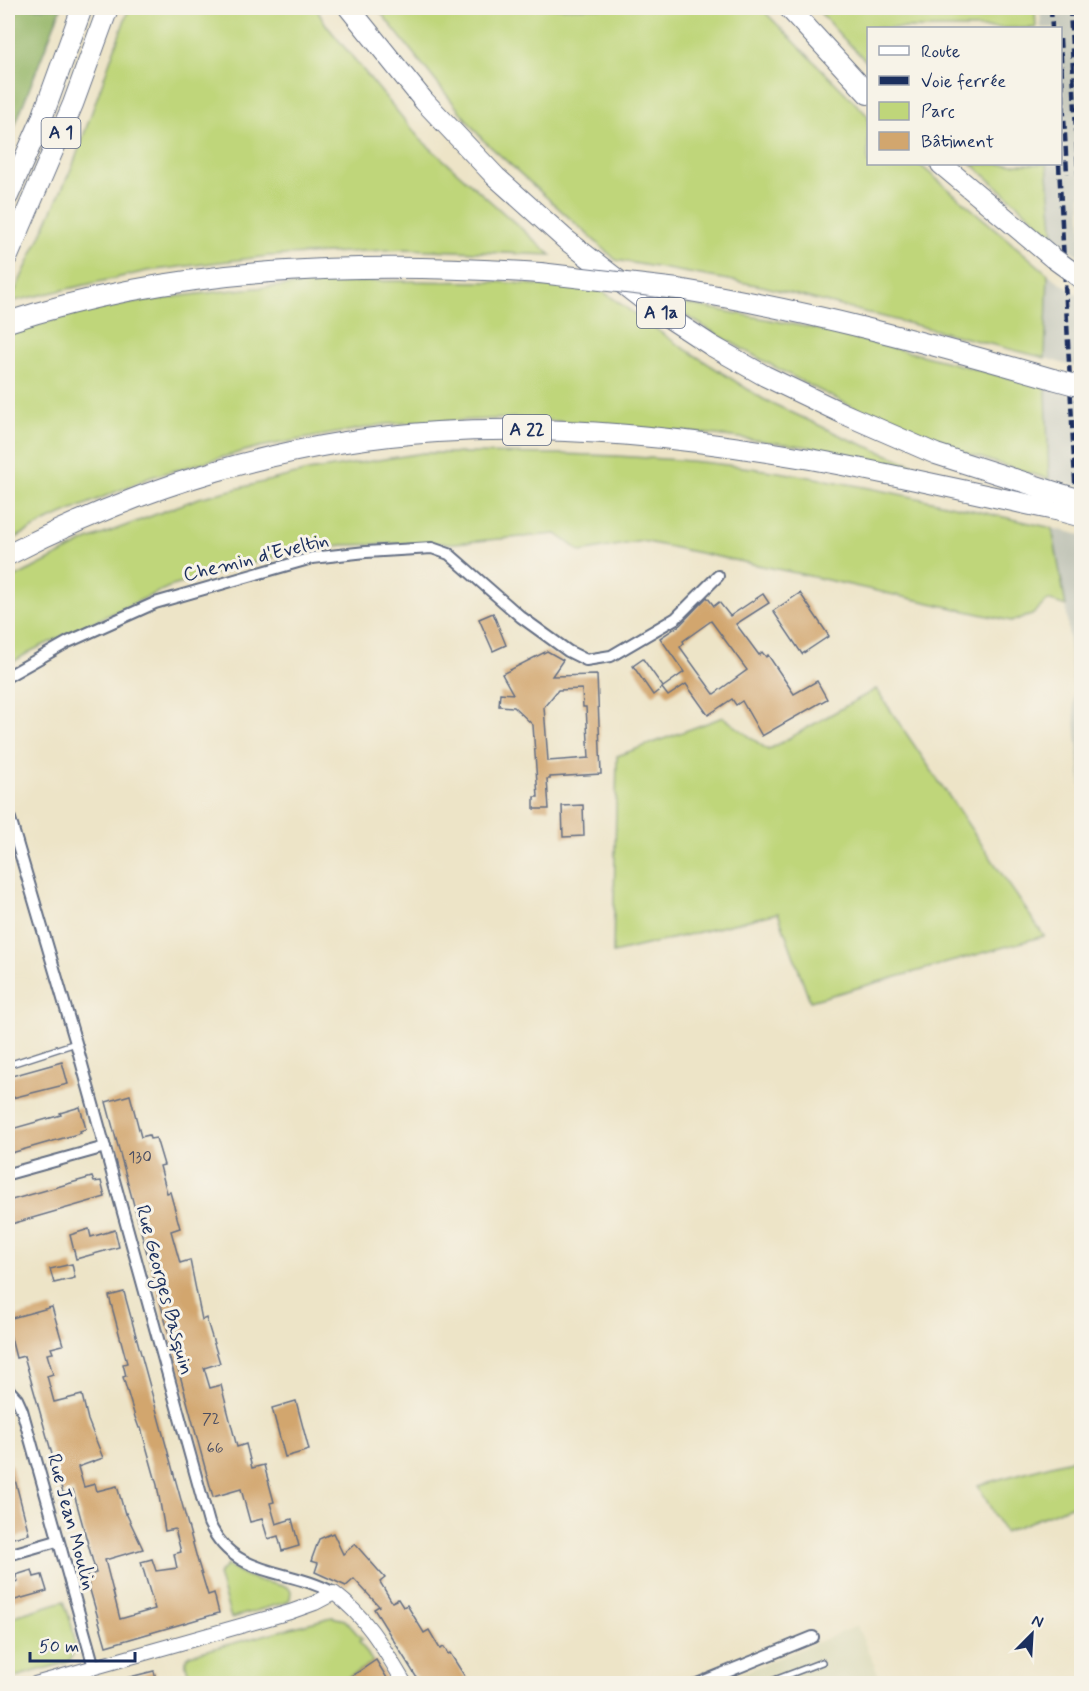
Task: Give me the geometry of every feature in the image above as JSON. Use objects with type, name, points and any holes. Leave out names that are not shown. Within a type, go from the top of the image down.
[{"type":"highway","name":"A 1","points":[[8,196],[41,121],[82,8]]},
{"type":"highway","name":"A 1","points":[[8,256],[74,104],[108,8]]},
{"type":"highway","name":"A 1a","points":[[349,8],[424,100],[496,177],[565,239],[654,309],[765,376],[842,414],[1059,502],[1082,500]]},
{"type":"highway","points":[[789,8],[867,93]]},
{"type":"highway","points":[[942,165],[1053,258],[1082,279]]},
{"type":"highway","points":[[8,322],[30,314],[156,285],[282,272],[411,268],[540,273],[678,289],[748,302],[833,320],[1082,387]]},
{"type":"highway","name":"A 22","points":[[8,555],[95,513],[218,470],[310,448],[399,435],[447,432],[521,430],[578,432],[689,441],[811,459],[1059,502],[1082,517]]},
{"type":"street","name":"Chemin d'Eveltin","points":[[8,676],[68,642],[155,603],[312,558],[366,552],[432,548],[441,550],[449,554],[521,617],[567,651],[586,660],[611,656],[676,618],[718,576]]},
{"type":"street","name":"Rue Georges Basquin","points":[[8,812],[76,1043],[212,1531],[228,1552],[244,1562],[270,1572],[314,1583],[334,1593],[368,1625],[405,1683]]},
{"type":"street","points":[[8,1174],[105,1147]]},
{"type":"street","name":"Rue Jean Moulin","points":[[8,1389],[17,1399],[21,1410],[94,1667]]},
{"type":"street","points":[[8,1556],[57,1541]]},
{"type":"street","points":[[35,1683],[297,1610],[334,1593]]},
{"type":"street","points":[[697,1683],[813,1637]]},
{"type":"lane","points":[[8,1065],[76,1043]]},
{"type":"lane","points":[[764,1683],[822,1662]]},
{"type":"shaded area","points":[[1040,8],[1081,8],[1081,257],[1054,237],[1047,165],[1062,165],[1062,27],[1041,27]]},
{"type":"shaded area","points":[[1048,274],[1081,297],[1081,369],[1045,358]]},
{"type":"shaded area","points":[[1046,387],[1081,398],[1081,487],[1049,479]]},
{"type":"shaded area","points":[[1052,528],[1081,535],[1081,796],[1066,606]]},
{"type":"shaded area","points":[[857,1626],[882,1683],[715,1684]]},
{"type":"green space","points":[[8,8],[61,8],[8,143]]},
{"type":"green space","points":[[129,8],[316,8],[327,26],[420,139],[551,255],[406,249],[269,256],[147,271],[10,302],[73,165]]},
{"type":"green space","points":[[377,8],[761,8],[867,115],[867,165],[920,165],[1048,274],[1045,358],[762,286],[616,260],[482,139]]},
{"type":"green space","points":[[816,8],[1035,8],[1036,27],[867,27],[867,62]]},
{"type":"green space","points":[[973,165],[1047,165],[1054,237]]},
{"type":"green space","points":[[380,281],[500,282],[601,290],[677,344],[763,399],[846,438],[931,472],[825,449],[709,434],[517,418],[387,424],[259,447],[151,477],[49,520],[8,542],[8,333],[92,310],[163,298],[307,284]]},
{"type":"green space","points":[[657,298],[827,331],[1046,387],[1049,479],[941,445],[874,417],[717,335]]},
{"type":"green space","points":[[423,453],[613,456],[727,465],[850,484],[1052,528],[1066,606],[1048,600],[1032,615],[1011,621],[642,541],[581,552],[556,534],[455,543],[342,545],[273,557],[169,587],[33,650],[8,665],[8,581],[88,540],[199,498],[308,471]]},
{"type":"green space","points":[[876,689],[1044,936],[810,1001],[778,913],[613,953],[617,756],[723,717],[768,750]]},
{"type":"green space","points":[[1081,1457],[1081,1502],[1004,1532],[978,1485]]},
{"type":"green space","points":[[227,1565],[244,1575],[287,1587],[291,1591],[290,1599],[287,1602],[231,1618],[218,1575]]},
{"type":"green space","points":[[64,1601],[75,1641],[72,1656],[68,1662],[8,1679],[8,1618]]},
{"type":"green space","points":[[332,1617],[345,1620],[362,1639],[359,1641],[373,1662],[339,1683],[194,1684],[187,1669],[186,1662],[189,1655]]},
{"type":"building","points":[[800,593],[829,636],[802,654],[773,611]]},
{"type":"building","points":[[763,594],[769,603],[736,624],[759,655],[762,652],[766,657],[768,655],[794,694],[817,681],[827,699],[762,736],[742,701],[736,705],[732,699],[708,715],[686,684],[668,696],[662,688],[653,695],[633,666],[643,659],[663,687],[684,672],[660,638],[680,625],[707,597],[714,606],[719,602],[730,616]],"holes":[[[711,621],[747,670],[714,694],[680,647],[683,641]]]},
{"type":"building","points":[[493,613],[506,645],[493,651],[479,619]]},
{"type":"building","points":[[547,651],[563,660],[552,676],[597,675],[601,774],[547,779],[549,809],[534,809],[534,797],[538,797],[533,725],[514,707],[499,706],[500,693],[513,694],[502,674]],"holes":[[[582,689],[583,707],[586,707],[589,758],[548,761],[544,707],[558,690]]]},
{"type":"building","points":[[583,805],[584,836],[563,837],[562,806]]},
{"type":"building","points":[[62,1062],[68,1084],[8,1099],[8,1077]]},
{"type":"building","points":[[130,1095],[141,1137],[149,1135],[150,1139],[156,1138],[164,1165],[160,1166],[167,1193],[170,1192],[180,1228],[171,1231],[180,1263],[190,1260],[202,1320],[206,1318],[220,1363],[204,1368],[210,1388],[221,1385],[237,1447],[246,1444],[252,1468],[264,1465],[274,1502],[270,1503],[276,1524],[292,1519],[299,1546],[282,1551],[278,1536],[268,1539],[262,1519],[250,1522],[241,1489],[213,1497],[106,1102]]},
{"type":"building","points":[[80,1107],[86,1129],[80,1131],[81,1133],[8,1154],[8,1130],[61,1115],[60,1113]]},
{"type":"building","points":[[92,1177],[94,1182],[101,1181],[105,1197],[8,1225],[8,1201]]},
{"type":"building","points":[[89,1229],[91,1237],[115,1230],[119,1247],[76,1259],[70,1235]]},
{"type":"building","points":[[72,1264],[75,1278],[54,1283],[50,1269]]},
{"type":"building","points":[[124,1292],[198,1562],[208,1595],[214,1593],[219,1613],[106,1646],[86,1576],[96,1573],[73,1490],[63,1493],[24,1356],[16,1358],[8,1319],[52,1307],[63,1345],[51,1348],[53,1353],[47,1354],[53,1374],[47,1376],[54,1402],[82,1395],[88,1420],[103,1458],[78,1467],[84,1487],[95,1484],[97,1491],[117,1486],[125,1514],[143,1549],[105,1560],[120,1619],[155,1609],[141,1562],[152,1559],[156,1571],[177,1568],[174,1554],[181,1552],[175,1529],[165,1531],[157,1485],[141,1428],[135,1417],[123,1377],[126,1376],[123,1364],[127,1363],[109,1296]]},
{"type":"building","points":[[296,1401],[309,1450],[285,1457],[272,1408]]},
{"type":"building","points":[[8,1464],[11,1464],[29,1534],[9,1539],[8,1532]]},
{"type":"building","points":[[333,1533],[343,1554],[355,1544],[385,1578],[380,1582],[392,1602],[398,1599],[403,1607],[407,1605],[424,1633],[429,1630],[440,1649],[444,1647],[448,1654],[450,1653],[469,1683],[420,1683],[374,1609],[379,1606],[354,1579],[346,1586],[315,1572],[318,1563],[311,1561],[319,1539]]},
{"type":"building","points":[[32,1570],[34,1577],[42,1575],[47,1591],[8,1602],[8,1584],[18,1581],[16,1575]]},
{"type":"building","points":[[376,1660],[390,1683],[339,1683],[358,1672]]},
{"type":"building","points":[[154,1671],[157,1683],[119,1683],[118,1680]]},
{"type":"railway","points":[[1051,8],[1052,27]]},
{"type":"railway","points":[[1070,8],[1082,252]]},
{"type":"railway","points":[[1062,78],[1067,174]]},
{"type":"railway","points":[[1059,165],[1082,620]]}]
